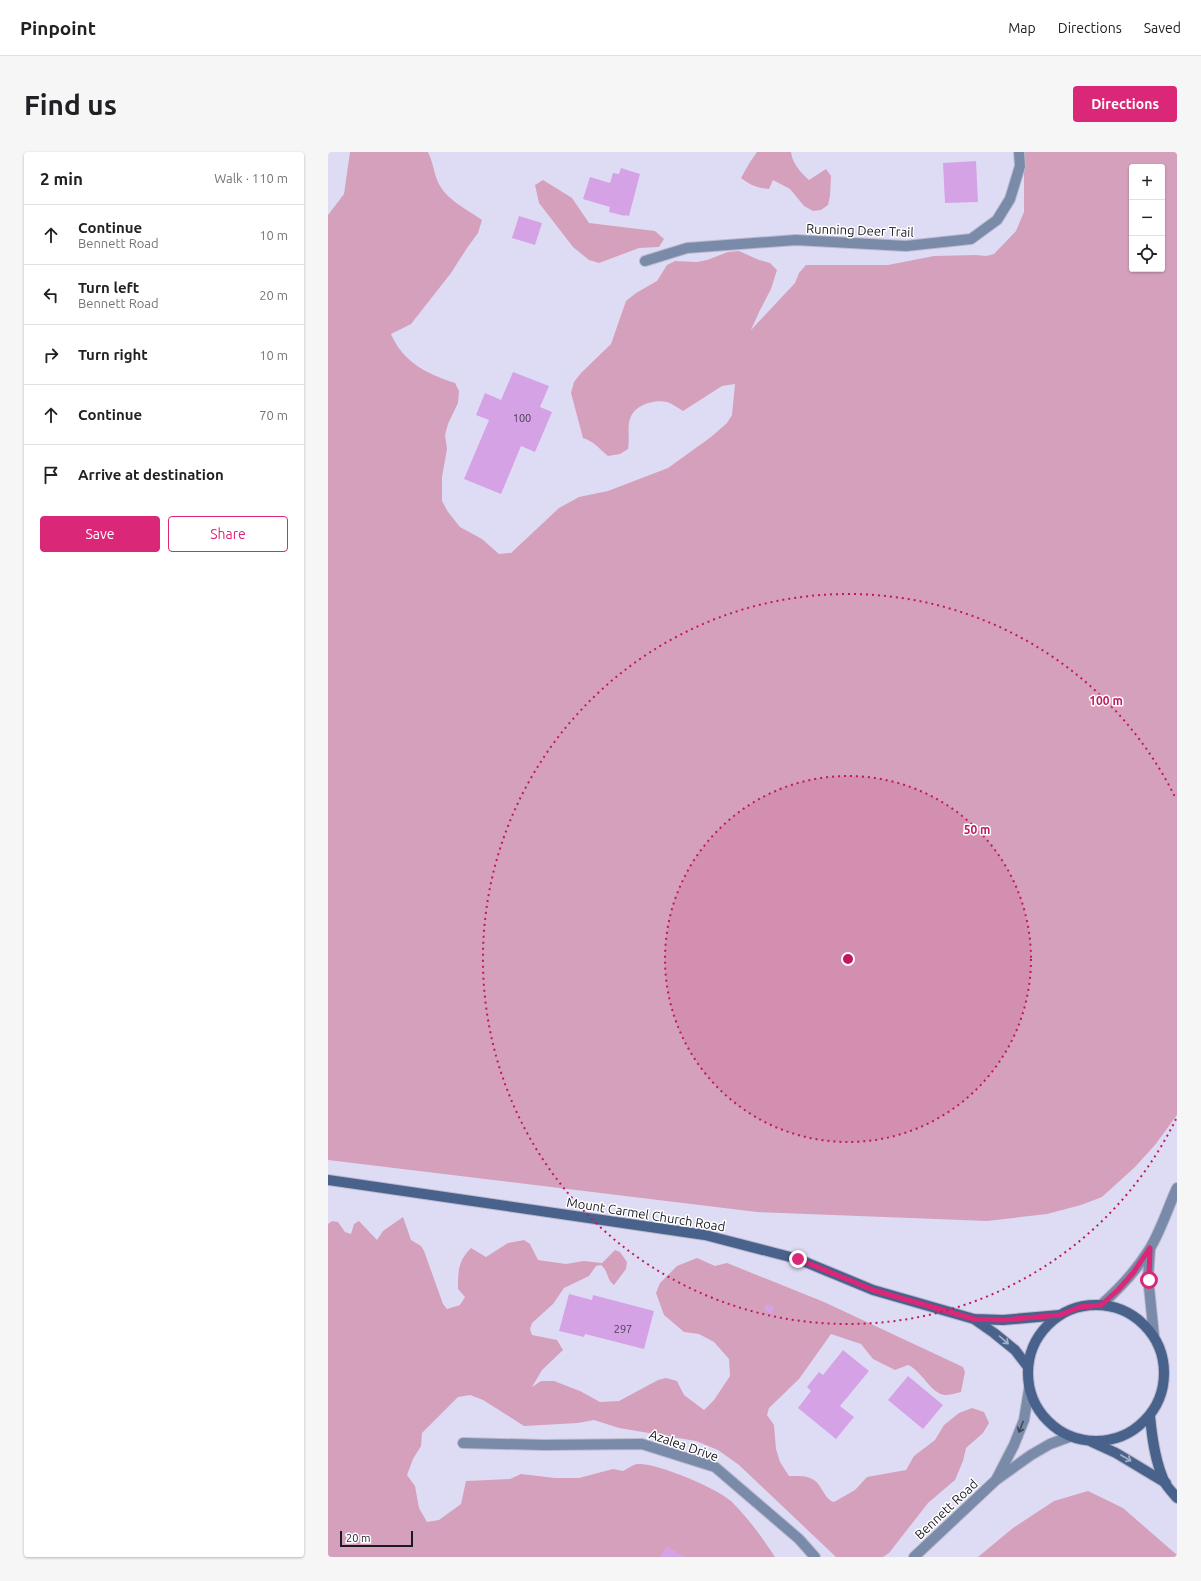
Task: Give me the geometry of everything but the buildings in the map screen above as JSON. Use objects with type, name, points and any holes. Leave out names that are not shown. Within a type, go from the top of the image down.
[{"type":"main road","name":"Mount Carmel Church Road","points":[[328,1180],[419,1192],[705,1235],[798,1259],[873,1290],[974,1319],[1003,1320],[1060,1315]]},
{"type":"main road","points":[[1091,1442],[1114,1440],[1134,1431],[1150,1416],[1160,1397],[1165,1376],[1163,1355],[1154,1336],[1140,1320],[1122,1309],[1101,1305],[1080,1307],[1060,1315],[1044,1329],[1033,1347],[1028,1367],[1029,1389],[1037,1409],[1051,1426],[1069,1437],[1091,1442],[1116,1453],[1166,1483]]},
{"type":"main road","name":"Mount Carmel Church Road","points":[[974,1319],[1015,1350],[1028,1367]]},
{"type":"main road","points":[[1150,1416],[1155,1455],[1166,1483],[1177,1498]]},
{"type":"street","name":"Running Deer Trail","points":[[645,261],[687,248],[796,240],[906,246],[971,239],[997,220],[1010,199],[1020,166],[1019,152]]},
{"type":"street","points":[[1101,1305],[1118,1290],[1133,1273],[1150,1248],[1177,1188]]},
{"type":"street","points":[[1150,1248],[1148,1277],[1154,1336]]},
{"type":"street","name":"Bennett Road","points":[[996,1480],[1014,1445],[1024,1420],[1029,1389]]},
{"type":"street","name":"Bennett Road","points":[[914,1557],[996,1480],[1038,1451],[1050,1444],[1069,1437]]},
{"type":"street","name":"Azalea Drive","points":[[464,1443],[544,1445],[642,1444],[715,1467],[799,1539],[815,1557]]},
{"type":"shaded area","points":[[350,152],[428,152],[438,182],[446,194],[457,204],[482,220],[478,233],[451,273],[411,324],[391,334],[402,352],[417,366],[455,383],[459,391],[458,403],[448,424],[445,435],[447,449],[442,477],[442,501],[448,512],[460,527],[482,539],[499,554],[511,553],[559,508],[579,497],[608,491],[668,468],[711,437],[727,423],[732,415],[735,384],[722,386],[683,411],[667,402],[662,401],[651,402],[640,407],[632,414],[630,419],[628,449],[620,454],[608,456],[594,443],[583,438],[571,393],[574,382],[581,373],[611,344],[626,301],[636,293],[657,281],[667,265],[675,261],[697,262],[728,252],[739,251],[770,263],[777,270],[771,289],[751,330],[795,283],[799,273],[806,265],[888,265],[934,256],[986,256],[994,254],[1016,231],[1024,212],[1024,152],[1177,152],[1177,1115],[1155,1145],[1135,1167],[1102,1197],[1081,1205],[1047,1214],[987,1221],[757,1212],[328,1160],[328,215],[344,194]]},
{"type":"shaded area","points":[[757,152],[791,152],[795,164],[809,180],[826,169],[831,176],[828,205],[821,210],[813,211],[804,206],[790,189],[773,180],[769,189],[747,183],[741,178]]},
{"type":"shaded area","points":[[543,180],[572,198],[589,223],[655,231],[664,239],[659,247],[639,248],[599,263],[589,260],[573,247],[539,203],[535,185]]},
{"type":"shaded area","points":[[403,1217],[411,1240],[421,1246],[424,1251],[443,1304],[447,1309],[460,1305],[465,1297],[458,1289],[459,1272],[463,1257],[471,1248],[486,1257],[508,1243],[524,1240],[530,1244],[538,1260],[566,1264],[584,1261],[602,1263],[615,1250],[620,1252],[627,1262],[626,1269],[614,1285],[611,1283],[604,1268],[601,1265],[596,1266],[589,1276],[564,1288],[553,1304],[532,1323],[530,1329],[532,1335],[557,1340],[563,1350],[542,1370],[532,1387],[541,1381],[554,1381],[580,1391],[600,1402],[619,1401],[658,1380],[666,1378],[677,1381],[684,1395],[704,1410],[714,1400],[730,1376],[729,1359],[714,1342],[699,1334],[684,1332],[664,1315],[656,1293],[660,1283],[677,1266],[697,1258],[715,1266],[727,1263],[824,1302],[963,1367],[965,1372],[961,1392],[945,1395],[940,1394],[931,1387],[918,1372],[908,1365],[895,1370],[873,1359],[861,1344],[831,1334],[799,1379],[769,1408],[767,1415],[774,1425],[776,1449],[780,1462],[789,1476],[811,1478],[819,1485],[825,1495],[834,1502],[855,1490],[867,1477],[906,1470],[914,1456],[935,1440],[944,1425],[959,1413],[972,1408],[984,1412],[989,1423],[983,1433],[966,1448],[963,1461],[955,1480],[928,1503],[889,1553],[883,1557],[836,1557],[739,1465],[718,1450],[696,1441],[619,1428],[594,1420],[578,1423],[524,1426],[483,1400],[470,1395],[458,1397],[422,1433],[421,1446],[413,1459],[407,1475],[415,1486],[419,1508],[427,1522],[439,1520],[461,1504],[466,1481],[510,1479],[521,1474],[555,1478],[579,1478],[613,1469],[623,1471],[637,1464],[646,1464],[671,1471],[700,1483],[713,1489],[731,1501],[760,1535],[775,1557],[328,1557],[328,1224],[332,1221],[338,1222],[345,1232],[351,1234],[354,1224],[359,1221],[377,1240],[383,1231]]},
{"type":"shaded area","points":[[1088,1491],[1123,1508],[1177,1555],[1177,1557],[978,1557],[1013,1528],[1054,1501]]},
{"type":"route","points":[[798,1259],[873,1290],[974,1319],[1003,1320],[1033,1318],[1060,1315],[1080,1307],[1101,1305],[1118,1290],[1133,1273],[1150,1248],[1149,1280]]}]
